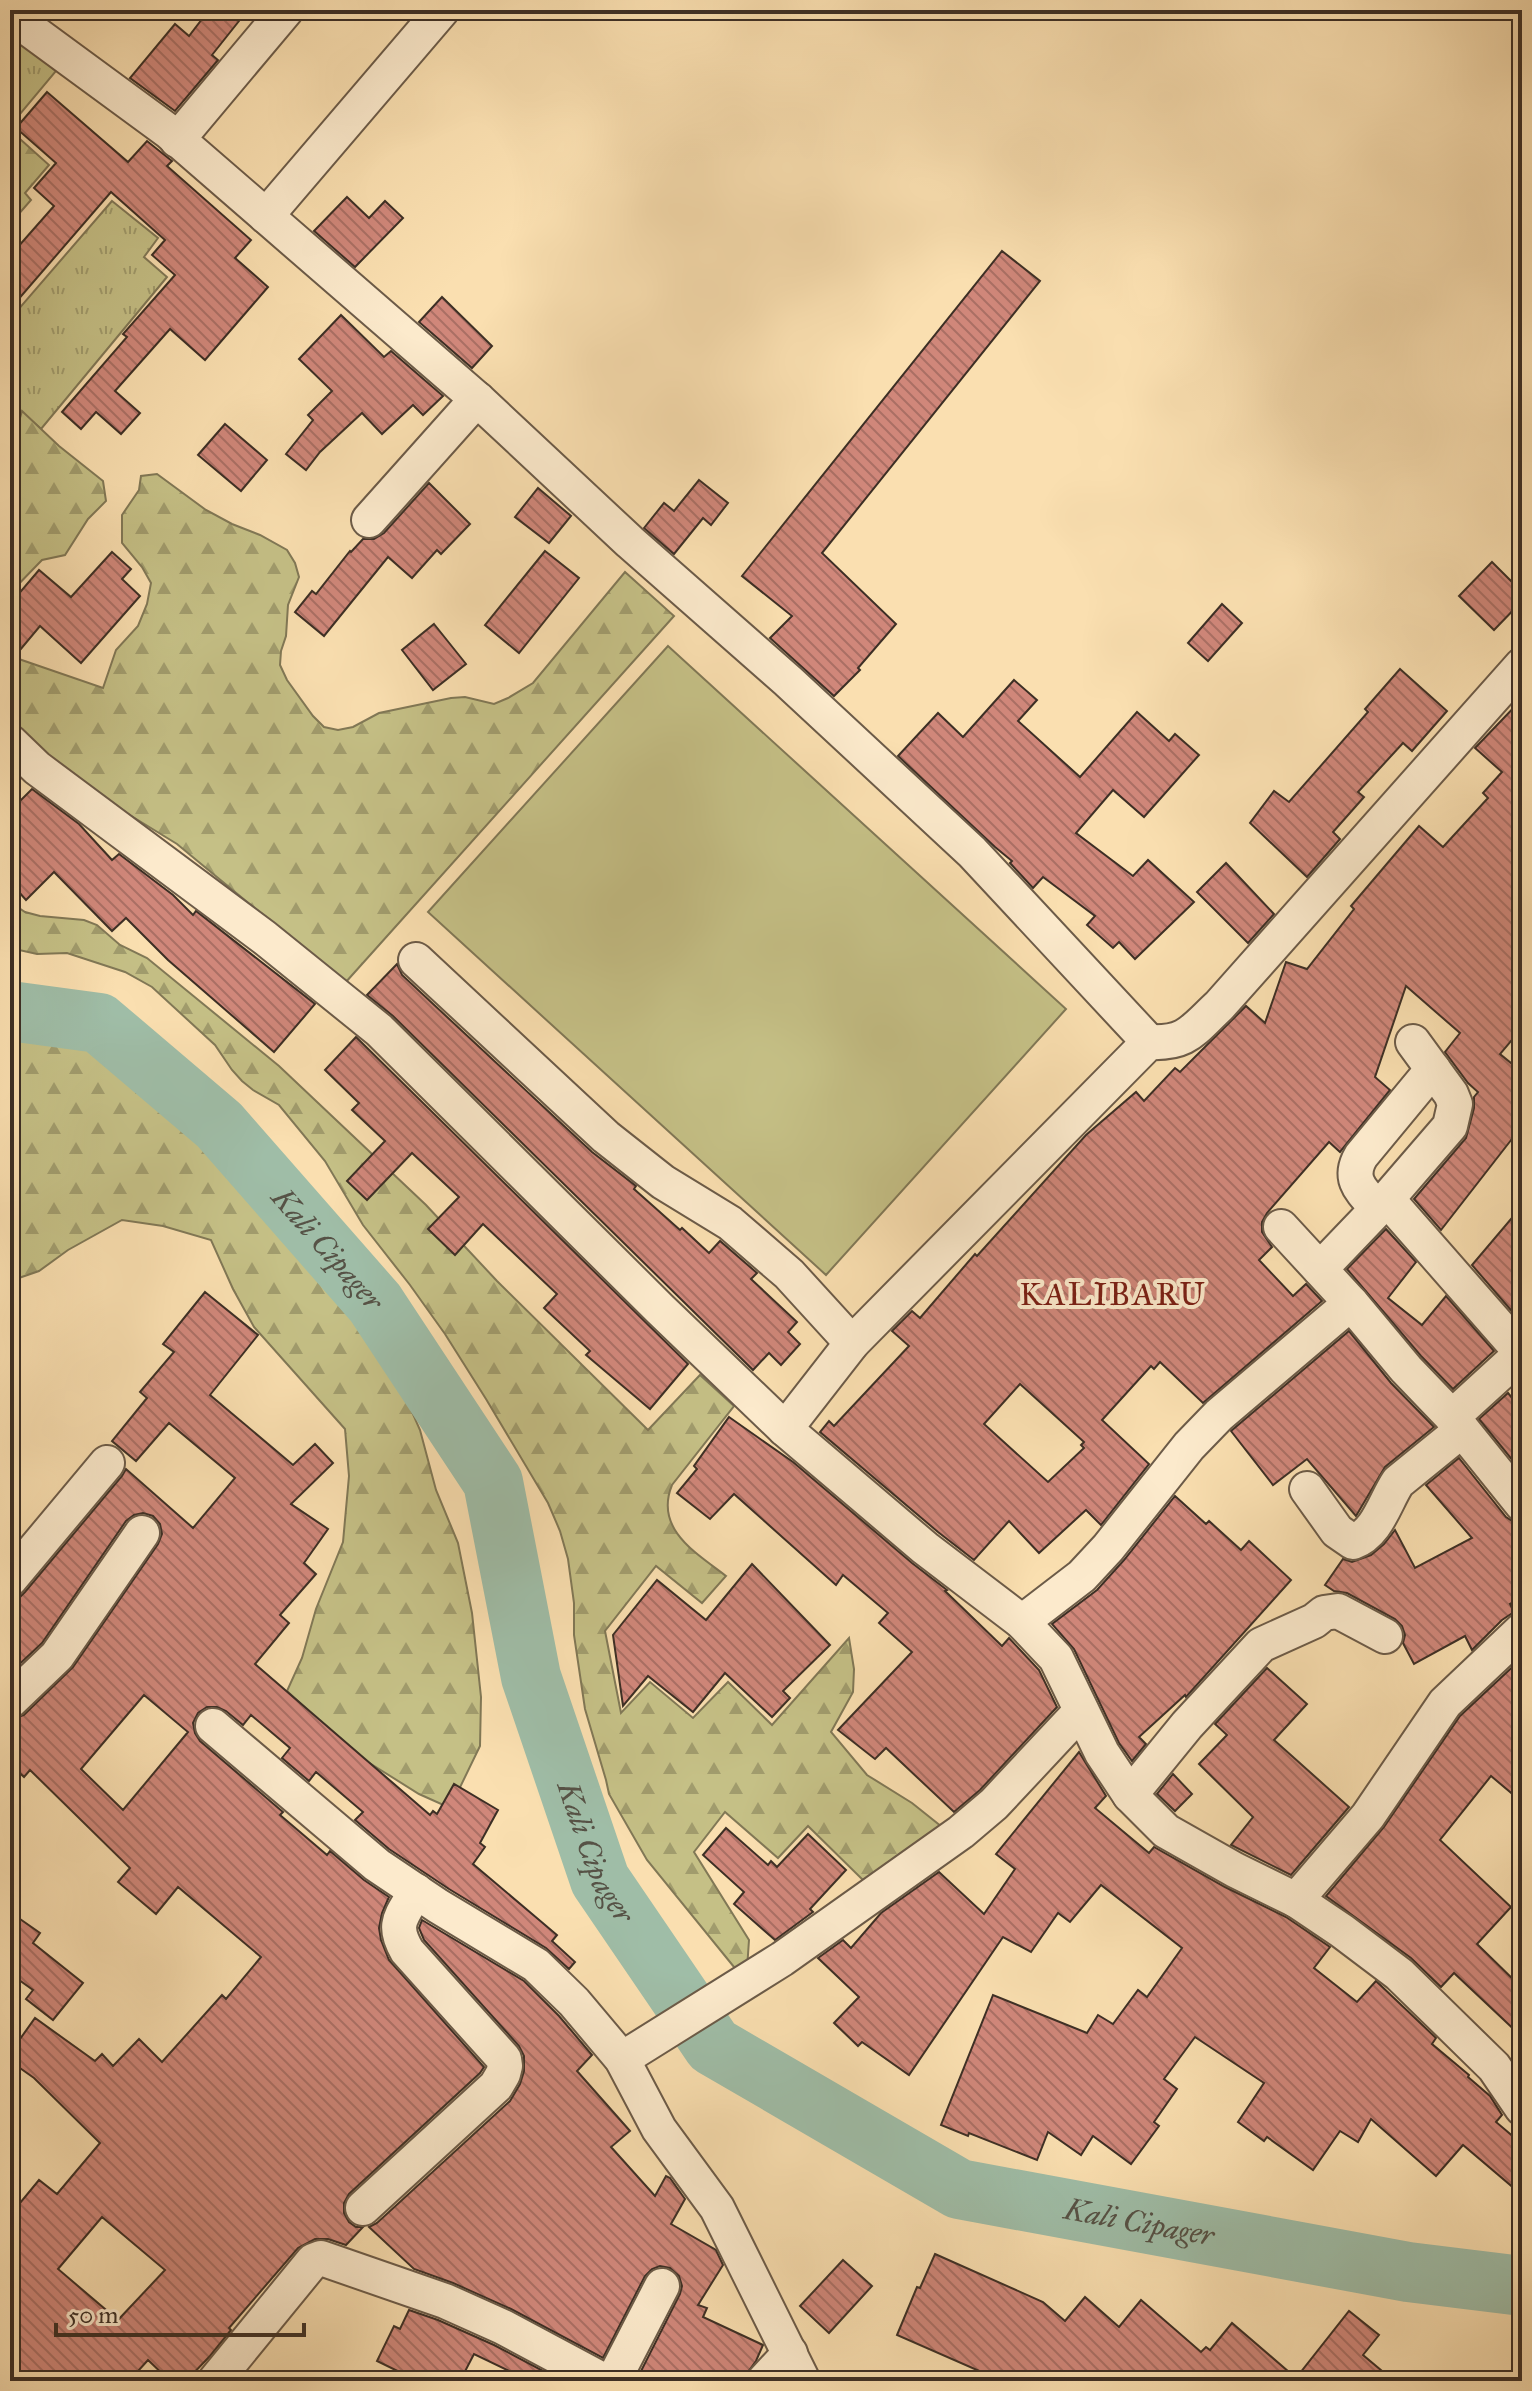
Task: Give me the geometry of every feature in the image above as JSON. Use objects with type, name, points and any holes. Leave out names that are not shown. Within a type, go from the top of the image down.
[{"type":"street","points":[[177,140],[286,10]]},
{"type":"street","points":[[266,216],[442,10]]},
{"type":"street","points":[[10,15],[177,140],[477,399],[972,852],[1149,1042],[1173,1043],[1187,1035],[1219,1006],[1522,665]]},
{"type":"street","points":[[369,520],[477,399]]},
{"type":"street","points":[[10,742],[37,768],[265,938],[379,1030],[785,1429],[925,1548],[1022,1622],[1056,1658],[1102,1753],[1130,1795],[1166,1831],[1296,1900],[1399,1974],[1494,2067],[1522,2108]]},
{"type":"street","points":[[416,960],[606,1137],[663,1182],[730,1223],[789,1274],[852,1343]]},
{"type":"street","points":[[785,1429],[852,1343],[1149,1042]]},
{"type":"street","points":[[1307,1489],[1337,1531],[1353,1542],[1360,1539],[1383,1514],[1398,1482],[1522,1353],[1383,1204],[1358,1186],[1355,1177],[1355,1165],[1423,1056],[1455,1104],[1450,1126],[1383,1204],[1320,1269]]},
{"type":"street","points":[[1281,1227],[1457,1424],[1522,1504]]},
{"type":"street","points":[[1022,1622],[1082,1576],[1189,1446],[1219,1415],[1351,1303]]},
{"type":"street","points":[[10,1579],[107,1463]]},
{"type":"street","points":[[10,1701],[57,1656],[142,1533]]},
{"type":"street","points":[[1130,1795],[1187,1725],[1261,1645],[1314,1621],[1324,1613],[1338,1611],[1385,1636]]},
{"type":"street","points":[[1296,1900],[1368,1816],[1445,1703],[1522,1630]]},
{"type":"street","points":[[622,2059],[782,1959],[961,1832],[994,1804],[1081,1711]]},
{"type":"street","points":[[213,1726],[377,1865],[536,1965],[574,2002],[622,2059],[659,2129],[717,2208],[796,2367],[764,2381]]},
{"type":"street","points":[[363,2208],[496,2086],[505,2066],[504,2059],[407,1951],[399,1936],[400,1921],[416,1891]]},
{"type":"street","points":[[215,2381],[313,2261],[321,2258],[445,2301],[489,2320],[604,2381]]},
{"type":"street","points":[[613,2381],[662,2286]]},
{"type":"green space","points":[[10,34],[56,71],[10,126]]},
{"type":"green space","points":[[10,130],[49,165],[25,193],[31,200],[10,224]]},
{"type":"green space","points":[[112,201],[158,238],[144,257],[167,277],[41,429],[22,412],[10,453],[10,319]]},
{"type":"green space","points":[[22,411],[103,481],[106,501],[88,519],[65,555],[42,560],[10,593],[10,453]]},
{"type":"green space","points":[[157,474],[206,510],[287,550],[299,577],[288,605],[280,665],[287,680],[324,727],[338,730],[353,727],[379,713],[451,698],[465,697],[494,704],[508,698],[533,683],[625,572],[674,616],[345,983],[177,844],[66,776],[10,727],[10,656],[103,688],[116,650],[138,626],[151,583],[122,543],[122,515],[139,490],[141,476]]},
{"type":"green space","points":[[668,646],[1066,1009],[826,1275],[428,912]]},
{"type":"green space","points":[[10,902],[25,912],[40,916],[84,920],[97,925],[120,945],[147,958],[279,1066],[426,1205],[497,1281],[648,1430],[700,1375],[734,1406],[672,1485],[668,1501],[673,1527],[681,1538],[726,1576],[702,1603],[656,1566],[605,1631],[621,1713],[650,1682],[693,1718],[728,1682],[772,1725],[849,1638],[854,1669],[853,1692],[831,1732],[867,1775],[912,1803],[947,1831],[866,1883],[808,1826],[778,1858],[725,1812],[694,1852],[749,1940],[747,1969],[734,1967],[647,1860],[609,1794],[585,1709],[574,1635],[574,1603],[568,1559],[560,1531],[548,1503],[445,1334],[363,1225],[325,1161],[279,1105],[242,1081],[215,1045],[152,987],[125,972],[67,953],[37,954],[10,948]]},
{"type":"green space","points":[[74,1037],[124,1062],[191,1124],[263,1202],[402,1389],[420,1430],[436,1490],[458,1543],[472,1613],[481,1697],[480,1746],[450,1808],[419,1794],[355,1754],[287,1691],[302,1658],[316,1609],[343,1542],[349,1476],[345,1429],[254,1327],[211,1240],[163,1226],[122,1220],[68,1250],[39,1271],[10,1281],[10,1039]]},
{"type":"building","points":[[209,10],[225,10],[239,21],[212,55],[218,60],[175,111],[130,78],[175,24],[189,36]]},
{"type":"building","points":[[47,92],[128,162],[147,141],[172,161],[167,166],[251,240],[235,258],[268,287],[205,360],[170,329],[115,391],[140,413],[121,434],[96,412],[81,429],[62,412],[127,337],[123,334],[175,275],[152,255],[165,240],[111,192],[10,309],[10,256],[54,206],[34,188],[56,163],[16,128]]},
{"type":"building","points":[[347,197],[369,218],[385,201],[403,218],[355,267],[314,231]]},
{"type":"building","points":[[1002,251],[1040,281],[822,553],[896,624],[858,668],[860,670],[834,696],[770,638],[792,616],[742,576]]},
{"type":"building","points":[[442,297],[492,346],[472,368],[419,322]]},
{"type":"building","points":[[341,315],[384,357],[391,351],[443,396],[423,415],[413,405],[382,434],[362,413],[320,452],[306,470],[286,454],[313,420],[308,415],[332,391],[299,359]]},
{"type":"building","points":[[225,424],[267,460],[241,491],[198,455]]},
{"type":"building","points":[[699,480],[728,503],[711,525],[703,518],[674,554],[644,528],[664,503],[674,511]]},
{"type":"building","points":[[429,483],[470,524],[441,554],[437,550],[412,578],[388,557],[324,636],[295,612],[312,591],[316,594],[350,551],[363,539],[374,539],[384,533]]},
{"type":"building","points":[[538,488],[571,516],[549,543],[515,517]]},
{"type":"building","points":[[545,551],[579,578],[519,653],[485,625]]},
{"type":"building","points":[[112,552],[131,569],[122,579],[140,596],[81,663],[40,626],[10,662],[10,604],[39,570],[71,597]]},
{"type":"building","points":[[1492,562],[1522,592],[1522,601],[1494,630],[1459,596]]},
{"type":"building","points":[[1222,604],[1242,623],[1208,661],[1188,643]]},
{"type":"building","points":[[434,624],[466,664],[433,690],[402,650]]},
{"type":"building","points":[[1400,669],[1447,711],[1412,751],[1403,743],[1358,792],[1364,797],[1333,832],[1340,839],[1307,877],[1250,823],[1274,791],[1289,802],[1368,712],[1365,709]]},
{"type":"building","points":[[1014,680],[1037,700],[1018,721],[1080,777],[1137,712],[1169,741],[1175,734],[1199,755],[1144,817],[1113,790],[1076,833],[1133,876],[1148,860],[1194,902],[1135,959],[1119,942],[1113,948],[1087,925],[1095,916],[1043,877],[1033,888],[1010,863],[1012,861],[898,756],[938,713],[963,737]]},
{"type":"building","points":[[1522,699],[1522,1028],[1500,1054],[1522,1072],[1522,1126],[1441,1230],[1414,1199],[1466,1138],[1474,1097],[1478,1092],[1445,1052],[1460,1033],[1406,986],[1375,1077],[1390,1090],[1340,1152],[1329,1142],[1262,1222],[1262,1232],[1272,1247],[1259,1260],[1293,1296],[1306,1284],[1322,1301],[1203,1403],[1160,1362],[1154,1369],[1151,1366],[1102,1420],[1149,1464],[1101,1525],[1086,1510],[1039,1553],[1009,1521],[974,1560],[820,1432],[829,1421],[834,1426],[909,1346],[892,1331],[912,1311],[920,1318],[1086,1135],[1136,1092],[1144,1101],[1175,1068],[1180,1072],[1246,1006],[1265,1023],[1286,962],[1307,969],[1354,909],[1351,906],[1419,826],[1443,847],[1488,798],[1483,793],[1502,772],[1475,748]],"holes":[[[1020,1384],[1084,1442],[1081,1445],[1084,1448],[1048,1482],[984,1424]]]},
{"type":"building","points":[[32,789],[79,824],[112,860],[119,854],[173,895],[193,915],[196,911],[315,1004],[274,1052],[168,960],[126,918],[112,931],[54,872],[26,900],[10,882],[10,811]]},
{"type":"building","points":[[1226,863],[1274,914],[1248,943],[1197,892]]},
{"type":"building","points":[[397,964],[402,975],[592,1152],[636,1186],[634,1189],[680,1230],[682,1228],[709,1253],[720,1241],[757,1273],[751,1279],[797,1322],[788,1332],[800,1344],[781,1365],[769,1353],[753,1370],[393,1016],[367,995]]},
{"type":"building","points":[[356,1037],[688,1364],[650,1409],[586,1355],[590,1351],[544,1308],[557,1294],[483,1224],[455,1255],[428,1229],[459,1197],[412,1153],[367,1200],[347,1181],[385,1141],[352,1110],[359,1103],[325,1070]]},
{"type":"building","points":[[1522,1206],[1522,1323],[1472,1265]]},
{"type":"building","points":[[1386,1229],[1416,1262],[1388,1298],[1422,1325],[1446,1296],[1494,1351],[1453,1389],[1347,1269]]},
{"type":"building","points":[[205,1292],[258,1335],[210,1395],[293,1465],[315,1444],[333,1463],[291,1504],[328,1529],[304,1563],[316,1574],[280,1615],[289,1623],[255,1664],[430,1815],[433,1811],[437,1814],[454,1784],[498,1810],[480,1843],[485,1847],[473,1864],[557,1935],[552,1941],[575,1962],[569,1969],[546,1948],[389,1849],[355,1820],[363,1812],[316,1772],[309,1781],[282,1758],[290,1748],[251,1715],[243,1725],[217,1707],[207,1707],[198,1713],[193,1723],[200,1741],[283,1812],[280,1815],[327,1855],[330,1851],[389,1897],[379,1928],[389,1960],[484,2067],[349,2194],[344,2203],[344,2213],[349,2222],[363,2227],[346,2245],[328,2239],[315,2239],[298,2248],[186,2381],[170,2381],[148,2360],[129,2381],[10,2381],[10,2215],[39,2180],[57,2194],[100,2143],[34,2078],[10,2061],[10,2053],[35,2018],[95,2061],[102,2054],[113,2066],[139,2039],[162,2062],[222,1995],[226,1999],[261,1957],[178,1887],[156,1914],[118,1882],[130,1868],[30,1770],[24,1777],[10,1764],[10,1720],[24,1715],[73,1667],[158,1544],[162,1534],[160,1524],[153,1516],[143,1513],[126,1521],[42,1643],[10,1673],[10,1607],[126,1469],[193,1528],[235,1478],[169,1423],[136,1461],[112,1441],[147,1398],[140,1392],[174,1352],[163,1344]],"holes":[[[144,1695],[188,1732],[123,1810],[81,1769]],[[102,2217],[165,2270],[118,2320],[58,2269]]]},
{"type":"building","points":[[1349,1331],[1391,1383],[1434,1427],[1385,1467],[1356,1516],[1307,1459],[1273,1485],[1231,1431]]},
{"type":"building","points":[[1508,1393],[1522,1410],[1522,1472],[1479,1419]]},
{"type":"building","points":[[729,1417],[793,1462],[947,1590],[1002,1646],[1009,1638],[1039,1670],[1057,1707],[980,1790],[954,1812],[886,1748],[875,1759],[838,1730],[912,1652],[879,1623],[888,1613],[843,1575],[836,1585],[734,1494],[710,1519],[677,1493],[697,1469],[694,1466]]},
{"type":"building","points":[[1459,1458],[1506,1517],[1522,1524],[1522,1597],[1510,1604],[1514,1612],[1472,1650],[1465,1636],[1414,1664],[1403,1643],[1405,1635],[1402,1626],[1395,1619],[1347,1593],[1334,1591],[1325,1585],[1343,1559],[1352,1562],[1371,1555],[1395,1530],[1415,1568],[1472,1538],[1426,1485]]},
{"type":"building","points":[[1175,1496],[1241,1550],[1249,1541],[1291,1580],[1186,1697],[1139,1737],[1146,1744],[1132,1761],[1119,1743],[1074,1649],[1052,1624],[1097,1590]]},
{"type":"building","points":[[752,1564],[830,1645],[783,1691],[790,1698],[772,1717],[725,1673],[693,1712],[648,1676],[623,1706],[613,1635],[657,1580],[706,1620]]},
{"type":"building","points":[[1522,1658],[1522,1802],[1491,1776],[1440,1840],[1511,1907],[1477,1944],[1522,1988],[1522,2037],[1454,1973],[1441,1987],[1411,1958],[1326,1896],[1384,1827],[1460,1716]]},
{"type":"building","points":[[1267,1668],[1307,1704],[1274,1740],[1349,1807],[1291,1875],[1231,1845],[1253,1817],[1199,1764],[1227,1735],[1215,1724]]},
{"type":"building","points":[[1079,1752],[1106,1796],[1095,1808],[1149,1853],[1154,1847],[1286,1917],[1330,1947],[1314,1968],[1357,2002],[1376,1981],[1436,2038],[1432,2044],[1490,2096],[1502,2115],[1496,2122],[1522,2144],[1522,2195],[1463,2145],[1436,2176],[1371,2119],[1358,2142],[1340,2131],[1313,2170],[1267,2137],[1264,2141],[1238,2122],[1264,2083],[1195,2037],[1164,2079],[1177,2089],[1154,2122],[1159,2126],[1131,2164],[1093,2136],[1081,2155],[1048,2132],[1037,2160],[941,2125],[993,1995],[1087,2033],[1098,2015],[1113,2024],[1138,1990],[1147,1997],[1182,1948],[1101,1885],[1070,1922],[1058,1913],[1031,1952],[1003,1937],[909,2075],[862,2042],[858,2046],[834,2023],[859,1997],[818,1958],[843,1940],[851,1948],[881,1913],[939,1872],[984,1914],[1015,1869],[996,1854]]},
{"type":"building","points":[[1173,1774],[1192,1794],[1175,1811],[1157,1794]]},
{"type":"building","points":[[726,1828],[768,1865],[771,1861],[777,1867],[808,1834],[846,1870],[810,1909],[813,1912],[775,1940],[734,1904],[744,1892],[703,1855]]},
{"type":"building","points":[[10,1912],[40,1933],[33,1943],[83,1983],[53,2020],[26,1999],[33,1990],[12,1975],[10,1977]]},
{"type":"building","points":[[422,1920],[524,1981],[592,2055],[577,2071],[630,2131],[611,2147],[655,2196],[666,2176],[670,2178],[685,2199],[671,2224],[716,2250],[723,2265],[698,2305],[707,2308],[703,2317],[763,2345],[745,2381],[636,2381],[680,2294],[682,2286],[679,2276],[670,2268],[660,2266],[645,2276],[603,2358],[511,2309],[414,2269],[369,2227],[510,2101],[524,2071],[524,2056],[519,2046],[424,1940],[419,1928]]},
{"type":"building","points":[[935,2254],[1043,2302],[1065,2321],[1085,2297],[1119,2327],[1141,2300],[1201,2352],[1206,2347],[1210,2350],[1232,2323],[1296,2378],[1349,2311],[1379,2335],[1363,2355],[1394,2381],[1002,2381],[897,2335]]},
{"type":"building","points":[[843,2260],[872,2286],[829,2333],[800,2306]]},
{"type":"building","points":[[409,2310],[494,2345],[562,2381],[530,2381],[474,2354],[460,2381],[418,2381],[377,2361],[394,2326],[400,2329]]},
{"type":"waterway","name":"Kali Cipager","points":[[10,1011],[99,1023],[219,1125],[375,1303],[493,1482],[531,1677],[600,1880],[713,2046],[959,2189],[1408,2272],[1522,2286]]},
{"type":"district","name":"KALIBARU","points":[[1113,1294]]}]
